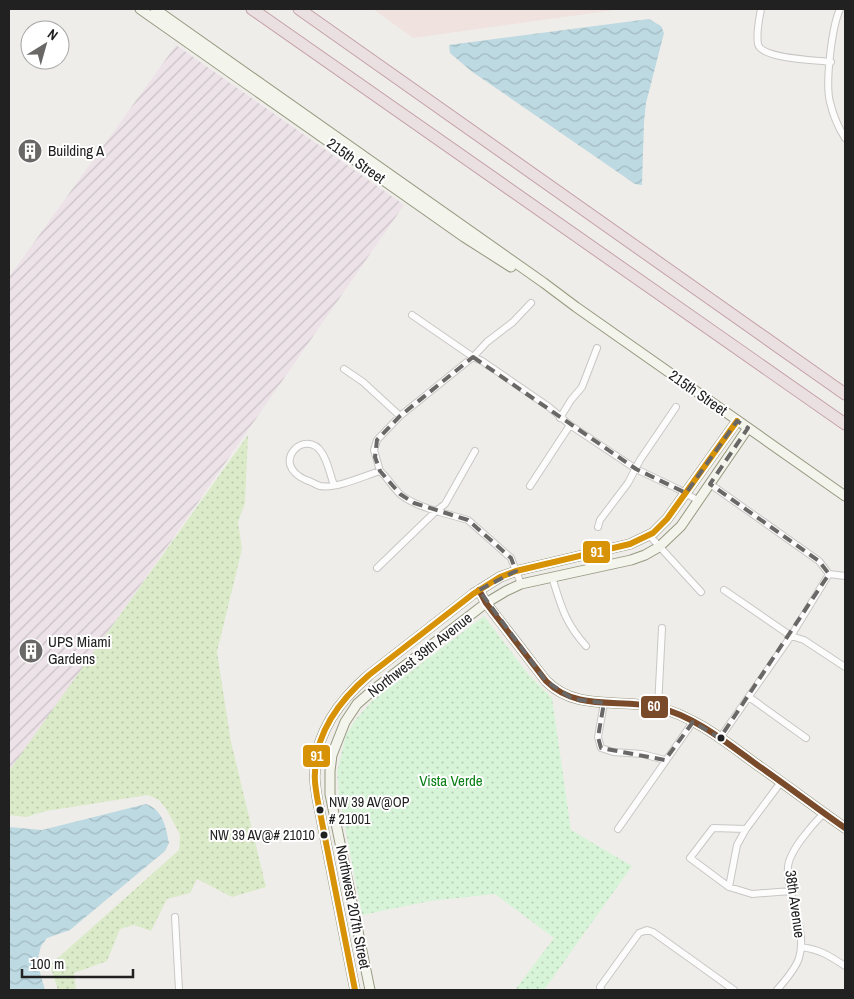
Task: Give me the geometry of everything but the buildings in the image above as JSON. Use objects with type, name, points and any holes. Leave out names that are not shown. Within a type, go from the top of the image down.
[{"type":"highway","points":[[252,9],[845,424]]},
{"type":"highway","points":[[300,9],[845,394]]},
{"type":"street","name":"215th Street","points":[[140,9],[464,236],[576,307]]},
{"type":"street","name":"215th Street","points":[[155,9],[845,496]]},
{"type":"street","points":[[760,9],[758,45],[764,52],[771,55],[831,62]]},
{"type":"street","points":[[840,9],[835,23],[828,82],[829,101],[845,138]]},
{"type":"street","points":[[521,584],[511,558],[468,520],[414,503],[400,494],[380,471],[374,450],[377,440],[400,416],[473,357],[487,342],[513,322],[531,303]]},
{"type":"street","points":[[412,315],[549,407],[570,426],[636,468],[699,501]]},
{"type":"street","points":[[560,418],[582,387],[598,348]]},
{"type":"street","points":[[344,369],[363,382],[400,416]]},
{"type":"street","points":[[598,527],[600,520],[628,483],[659,430],[676,407]]},
{"type":"street","name":"Northwest 39th Avenue","points":[[317,796],[314,774],[322,736],[333,713],[345,698],[369,675],[479,590],[500,578],[516,571],[630,544],[649,535],[667,519],[737,421]]},
{"type":"street","points":[[530,486],[570,426]]},
{"type":"street","name":"Northwest 39th Avenue","points":[[330,794],[332,755],[345,722],[357,704],[486,603],[506,591],[521,584],[630,560],[645,555],[659,547],[681,526],[748,428]]},
{"type":"street","points":[[334,485],[323,454],[318,448],[311,444],[301,445],[292,450],[289,459],[292,470],[302,478],[320,486],[334,485],[380,471]]},
{"type":"street","points":[[377,568],[445,504],[475,451]]},
{"type":"street","points":[[710,484],[819,562],[829,574],[845,576]]},
{"type":"street","points":[[649,535],[701,592]]},
{"type":"street","points":[[720,738],[791,636],[829,574]]},
{"type":"street","points":[[552,577],[564,615],[574,633],[586,646]]},
{"type":"street","points":[[479,590],[486,603],[546,682],[555,690],[573,699],[658,708],[693,722],[720,738],[845,828]]},
{"type":"street","points":[[724,590],[791,636],[804,640],[845,667]]},
{"type":"street","points":[[658,708],[662,628]]},
{"type":"street","points":[[749,697],[806,738]]},
{"type":"street","points":[[604,703],[598,737],[601,748],[613,752],[642,754],[665,760]]},
{"type":"street","points":[[618,828],[693,722]]},
{"type":"street","points":[[729,887],[737,845],[746,829],[781,782]]},
{"type":"street","name":"Northwest 207th Street","points":[[330,794],[370,990]]},
{"type":"street","name":"Northwest 207th Street","points":[[317,796],[355,990]]},
{"type":"street","name":"38th Avenue","points":[[801,947],[800,928],[791,891],[788,866],[795,849],[824,812]]},
{"type":"street","points":[[746,829],[713,828],[690,858],[729,887],[752,894],[791,891]]},
{"type":"street","points":[[175,917],[179,990]]},
{"type":"street","points":[[600,990],[600,987],[638,933],[647,930],[653,932],[734,990]]},
{"type":"street","points":[[778,990],[799,960],[801,947],[813,948],[824,952],[845,966]]},
{"type":"highlighted area","points":[[473,357],[636,469],[686,493],[737,421],[748,428],[710,484],[819,561],[829,574],[720,738],[693,722],[665,760],[601,748],[598,737],[604,703],[573,699],[546,681],[479,590],[516,571],[511,558],[468,520],[414,503],[400,494],[380,471],[375,457],[377,440],[400,416]]},
{"type":"shaded area","points":[[373,9],[622,9],[413,38]]},
{"type":"shaded area","points":[[176,45],[404,205],[9,775],[9,277]]},
{"type":"green space","points":[[248,435],[245,503],[238,522],[242,549],[217,652],[231,742],[266,887],[232,897],[197,879],[190,893],[167,899],[151,931],[134,925],[120,929],[107,961],[74,973],[76,990],[58,990],[50,965],[179,850],[180,835],[167,810],[159,800],[148,795],[46,811],[26,817],[9,815],[9,771]]},
{"type":"green space","name":"Vista Verde","points":[[484,616],[528,674],[552,698],[571,830],[632,866],[544,990],[515,990],[554,938],[495,894],[430,901],[362,915],[339,796],[337,772],[346,735],[356,719],[373,700]]},
{"type":"water","points":[[649,19],[661,26],[664,33],[646,103],[642,185],[635,184],[471,71],[450,53],[449,45]]},
{"type":"water","points":[[146,804],[156,810],[163,820],[169,843],[165,851],[70,930],[47,938],[41,946],[37,962],[45,990],[9,990],[9,827],[42,830]]},
{"type":"transit line","name":"91","points":[[355,990],[315,782],[316,758],[319,744],[324,731],[339,706],[369,675],[473,594],[500,577],[516,571],[630,544],[653,533],[667,519],[737,421]]},
{"type":"transit line","name":"60","points":[[479,590],[486,603],[546,681],[558,691],[571,697],[585,700],[657,707],[697,723],[845,828]]},
{"type":"place","name":"Building A","points":[[30,151]]},
{"type":"place","name":"UPS Miami Gardens","points":[[31,651]]},
{"type":"place","name":"NW 39 AV@OP # 21001","points":[[320,810]]},
{"type":"place","name":"NW 39 AV@# 21010","points":[[324,835]]}]
